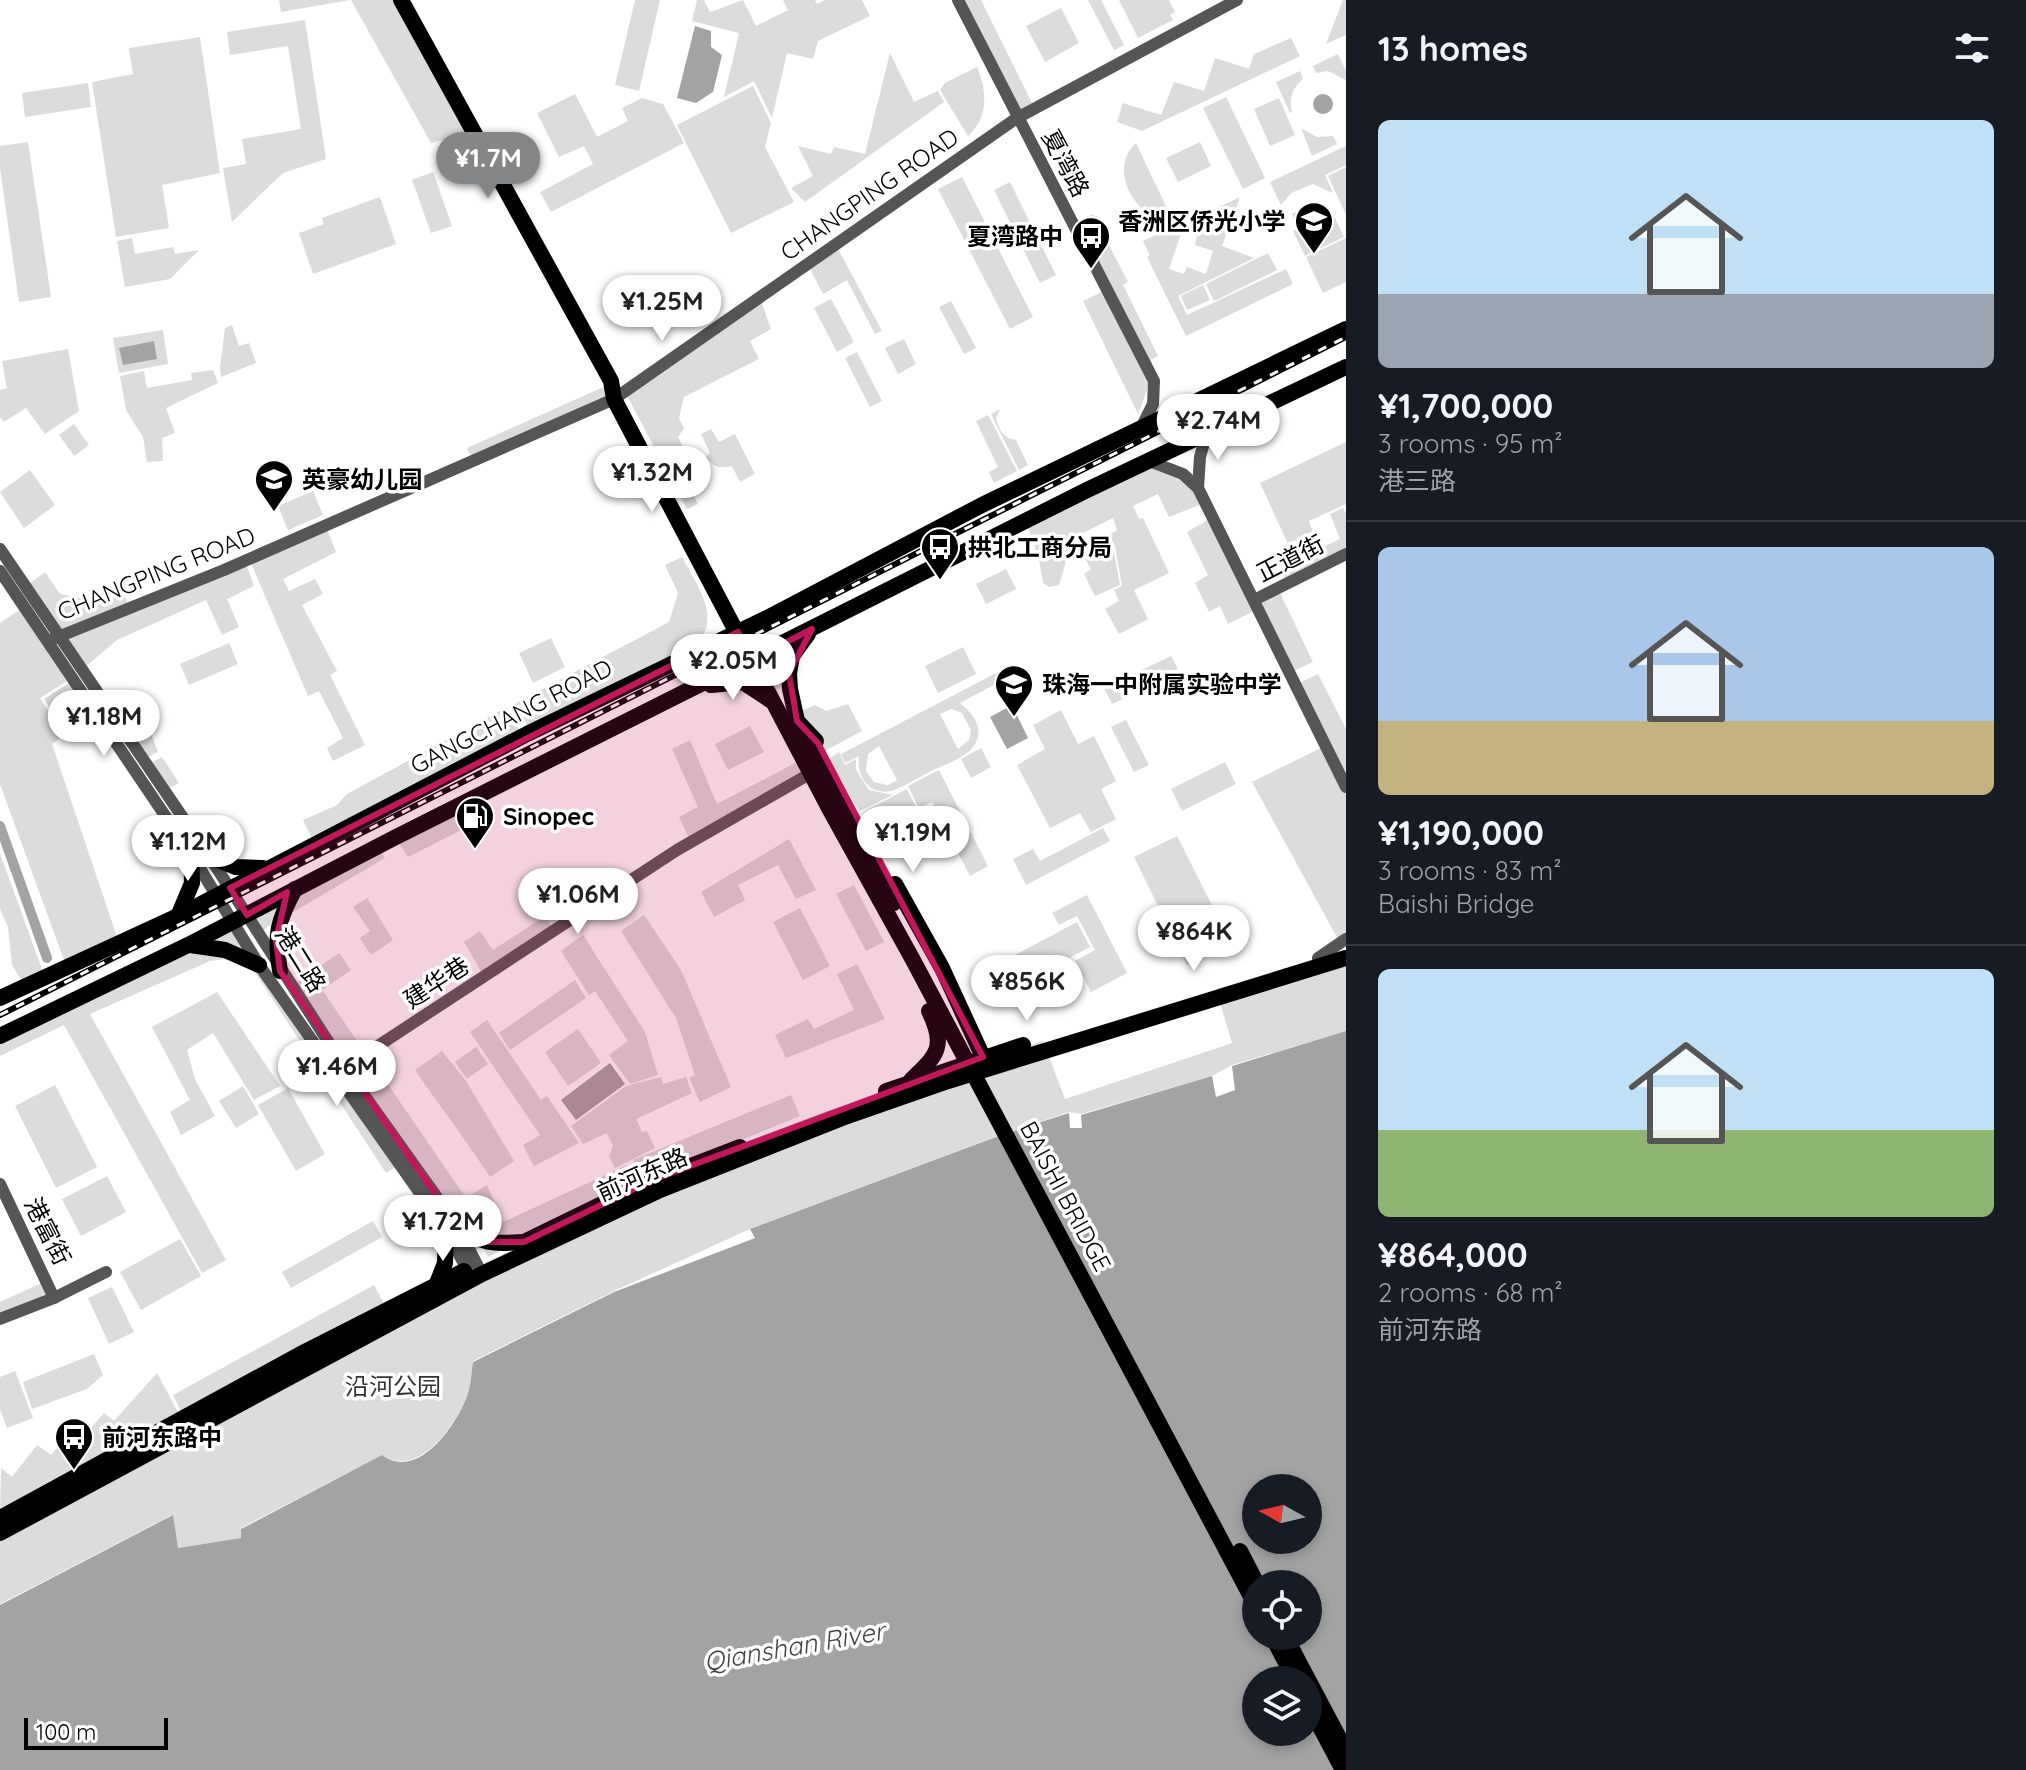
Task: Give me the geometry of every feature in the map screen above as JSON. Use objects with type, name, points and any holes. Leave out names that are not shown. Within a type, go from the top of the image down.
[{"type":"main road","points":[[401,0],[616,391],[835,806]]},
{"type":"main road","name":"GANGCHANG ROAD","points":[[0,998],[178,916],[527,734],[742,630],[982,505],[1346,329]]},
{"type":"main road","points":[[0,1036],[188,945],[1207,432],[1346,367]]},
{"type":"main road","points":[[616,391],[717,594],[742,630]]},
{"type":"main road","points":[[707,647],[721,619],[717,594]]},
{"type":"main road","points":[[812,629],[792,656],[789,673],[792,724],[806,776],[900,951],[940,1038],[926,1066],[907,1083]]},
{"type":"main road","points":[[756,658],[775,704]]},
{"type":"main road","points":[[694,688],[743,682],[763,693],[792,724],[818,743],[942,968],[983,1057]]},
{"type":"main road","name":"BAISHI BRIDGE","points":[[835,806],[1249,1570]]},
{"type":"main road","name":"BAISHI BRIDGE","points":[[835,806],[913,960],[1242,1580]]},
{"type":"main road","points":[[178,916],[192,883],[191,854]]},
{"type":"main road","points":[[209,856],[236,867],[269,867]]},
{"type":"main road","points":[[280,971],[277,931],[284,909],[296,888]]},
{"type":"main road","points":[[188,945],[225,950],[259,965]]},
{"type":"main road","name":"前河东路","points":[[0,1533],[524,1242],[639,1186],[983,1057],[1346,948]]},
{"type":"main road","name":"前河东路","points":[[0,1518],[299,1355],[436,1286],[659,1191],[842,1118],[1033,1053],[1346,958]]},
{"type":"main road","points":[[436,1286],[445,1263],[451,1227],[481,1242],[524,1242]]},
{"type":"main road","points":[[1292,1650],[1346,1751]]},
{"type":"main road","points":[[1322,1730],[1343,1770]]},
{"type":"street","name":"夏湾路","points":[[958,0],[1154,381],[1149,415],[1136,432]]},
{"type":"street","name":"CHANGPING ROAD","points":[[53,638],[224,570],[616,391],[1017,118],[1237,0]]},
{"type":"street","points":[[1198,488],[1200,457],[1207,432]]},
{"type":"street","points":[[1149,461],[1183,474],[1198,488],[1346,787]]},
{"type":"street","name":"港二路","points":[[0,549],[191,854],[223,892],[280,971],[342,1074]]},
{"type":"street","name":"正道街","points":[[1254,600],[1346,554]]},
{"type":"street","name":"港二路","points":[[0,571],[53,638],[209,856],[223,892]]},
{"type":"street","name":"建华巷","points":[[342,1074],[376,1047],[677,850],[806,776]]},
{"type":"street","name":"港二路","points":[[240,918],[259,965],[342,1074],[451,1227],[474,1272]]},
{"type":"street","points":[[1318,958],[1346,939]]},
{"type":"street","name":"港富街","points":[[0,1184],[54,1298]]},
{"type":"street","name":"港富街","points":[[0,1319],[54,1298],[106,1272]]},
{"type":"highlighted area","points":[[812,629],[789,673],[797,721],[818,743],[983,1057],[655,1179],[524,1242],[481,1242],[456,1224],[280,971],[276,940],[287,892],[247,915],[230,888],[738,632],[751,660]]},
{"type":"green space","points":[[279,0],[350,0],[281,12]]},
{"type":"green space","points":[[351,0],[396,0],[468,133],[431,143]]},
{"type":"green space","points":[[635,0],[660,0],[639,91],[615,85]]},
{"type":"green space","points":[[697,0],[704,0],[710,12],[743,0],[756,26],[788,10],[783,0],[815,0],[817,4],[825,0],[862,0],[870,16],[818,41],[813,59],[787,53],[772,118],[754,81],[724,97],[739,33],[692,21]]},
{"type":"green space","points":[[961,0],[981,0],[1034,107],[1018,115]]},
{"type":"green space","points":[[1088,0],[1101,0],[1124,45],[1114,50]]},
{"type":"green space","points":[[1119,0],[1169,0],[1175,12],[1170,15],[1173,20],[1138,38]]},
{"type":"green space","points":[[1343,0],[1346,0],[1346,35],[1326,44]]},
{"type":"green space","points":[[1061,8],[1079,43],[1045,62],[1026,26]]},
{"type":"green space","points":[[305,20],[326,159],[283,173],[232,222],[223,168],[246,164],[242,139],[301,129],[288,46],[230,55],[227,32]]},
{"type":"green space","points":[[200,37],[220,173],[162,185],[169,228],[116,237],[92,82],[133,74],[129,48]]},
{"type":"green space","points":[[1291,38],[1300,56],[1142,131],[1117,122],[1123,103],[1161,115],[1174,82],[1204,91],[1215,58],[1249,69],[1254,54]]},
{"type":"green space","points":[[890,53],[914,102],[938,91],[944,102],[805,202],[791,188],[813,176],[798,146],[831,154],[834,147],[865,154]]},
{"type":"green space","points":[[1338,54],[1346,71],[1346,80],[1328,71],[1316,73],[1313,66]]},
{"type":"green space","points":[[977,67],[983,85],[983,112],[968,136],[940,90],[945,83]]},
{"type":"green space","points":[[1300,71],[1303,79],[1292,94],[1290,113],[1276,82]]},
{"type":"green space","points":[[88,83],[91,107],[25,117],[22,93]]},
{"type":"green space","points":[[753,86],[771,123],[765,147],[794,202],[731,233],[677,125]]},
{"type":"green space","points":[[575,94],[597,137],[628,121],[622,108],[642,98],[663,104],[684,143],[551,212],[540,192],[593,164],[584,146],[559,157],[537,113]]},
{"type":"green space","points":[[1226,97],[1265,178],[1243,189],[1203,108]]},
{"type":"green space","points":[[1279,98],[1295,135],[1270,146],[1254,109]]},
{"type":"green space","points":[[1301,128],[1317,137],[1333,136],[1337,144],[1312,156]]},
{"type":"green space","points":[[28,142],[51,297],[19,302],[0,168],[0,146]]},
{"type":"green space","points":[[1200,142],[1211,166],[1178,182],[1166,158]]},
{"type":"green space","points":[[1136,143],[1173,221],[1159,219],[1147,212],[1129,192],[1124,166]]},
{"type":"green space","points":[[1346,146],[1346,165],[1325,175],[1333,193],[1313,184],[1291,193],[1281,205],[1270,182]]},
{"type":"green space","points":[[1346,167],[1346,215],[1328,176]]},
{"type":"green space","points":[[433,172],[452,226],[431,233],[412,180]]},
{"type":"green space","points":[[962,177],[1033,317],[1010,329],[938,189]]},
{"type":"green space","points":[[1010,182],[1056,275],[1040,283],[994,190]]},
{"type":"green space","points":[[380,197],[396,244],[313,274],[299,233],[324,224],[322,218]]},
{"type":"green space","points":[[1240,197],[1222,246],[1254,258],[1178,296],[1187,315],[1286,269],[1293,284],[1186,336],[1147,257],[1150,255],[1143,241],[1168,229],[1181,234],[1169,269],[1184,274],[1187,267],[1206,274],[1213,251],[1195,245],[1197,236],[1184,232],[1188,222]]},
{"type":"green space","points":[[1319,201],[1325,213],[1298,227],[1292,214]]},
{"type":"green space","points":[[1332,212],[1344,237],[1305,256],[1293,231]]},
{"type":"green space","points":[[1093,214],[1128,282],[1123,285],[1158,356],[1146,362],[1075,223]]},
{"type":"green space","points":[[132,238],[135,254],[173,247],[175,254],[199,250],[170,279],[125,287],[117,241]]},
{"type":"green space","points":[[1346,238],[1346,282],[1323,293],[1306,257]]},
{"type":"green space","points":[[837,247],[882,331],[875,334],[847,280],[823,294],[809,267]]},
{"type":"green space","points":[[1268,253],[1277,270],[1214,301],[1206,284]]},
{"type":"green space","points":[[1203,285],[1210,300],[1187,310],[1181,296]]},
{"type":"green space","points":[[1104,291],[1150,382],[1138,414],[1083,301]]},
{"type":"green space","points":[[831,299],[854,342],[837,352],[814,308]]},
{"type":"green space","points":[[761,300],[771,329],[750,341],[759,359],[684,397],[679,418],[684,428],[678,437],[690,461],[679,467],[698,504],[687,509],[626,394]]},
{"type":"green space","points":[[951,301],[976,348],[964,354],[939,307]]},
{"type":"green space","points":[[232,325],[239,346],[249,343],[256,363],[221,377],[225,328]]},
{"type":"green space","points":[[163,330],[168,364],[119,373],[113,338]]},
{"type":"green space","points":[[904,339],[916,364],[898,374],[885,348]]},
{"type":"green space","points":[[68,349],[79,411],[45,434],[26,408],[4,422],[0,417],[0,390],[7,388],[2,361]]},
{"type":"green space","points":[[857,352],[882,401],[870,407],[845,358]]},
{"type":"green space","points":[[213,370],[218,383],[166,408],[175,433],[162,438],[163,461],[147,462],[143,437],[126,410],[120,376],[144,371],[147,388],[192,380],[191,373]]},
{"type":"green space","points":[[610,384],[611,397],[472,459],[467,448]]},
{"type":"green space","points":[[1000,409],[996,418],[1000,430],[1016,440],[1028,465],[1019,470],[991,414]]},
{"type":"green space","points":[[988,415],[1017,471],[994,483],[989,472],[998,467],[976,421]]},
{"type":"green space","points":[[74,424],[89,445],[74,456],[59,435]]},
{"type":"green space","points":[[711,429],[719,442],[735,434],[755,474],[740,482],[732,466],[717,466],[708,460],[706,457],[710,453],[701,434]]},
{"type":"green space","points":[[1346,442],[1346,504],[1309,521],[1313,532],[1288,544],[1260,483]]},
{"type":"green space","points":[[1149,463],[1185,477],[1204,503],[1169,517],[1158,494],[1133,506],[1139,519],[1143,518],[1169,573],[1134,590],[1148,619],[1119,634],[1105,609],[1119,601],[1114,590],[1122,586],[1115,546],[1109,535],[1117,530],[1113,518],[1073,538],[1059,585],[1049,587],[1043,583],[1039,559],[1027,524]]},
{"type":"green space","points":[[30,470],[55,505],[24,528],[0,492]]},
{"type":"green space","points":[[313,491],[323,515],[288,530],[278,506]]},
{"type":"green space","points":[[1343,508],[1346,514],[1346,551],[1286,580],[1280,568],[1340,539],[1330,514]]},
{"type":"green space","points":[[1211,518],[1256,610],[1228,624],[1220,606],[1209,612],[1195,583],[1208,575],[1187,532]]},
{"type":"green space","points":[[327,529],[336,552],[283,579],[289,591],[315,579],[323,594],[302,605],[337,671],[330,675],[365,745],[333,761],[327,748],[343,738],[319,691],[308,696],[250,561]]},
{"type":"green space","points":[[1095,544],[1100,554],[1113,547],[1120,585],[1095,596],[1084,574],[1091,569],[1081,551]]},
{"type":"green space","points":[[682,557],[705,602],[707,614],[703,636],[694,647],[529,729],[516,703],[669,622],[678,593],[665,565]]},
{"type":"green space","points":[[246,564],[254,586],[227,599],[239,627],[222,635],[206,600],[117,640],[78,673],[55,638]]},
{"type":"green space","points":[[1006,569],[1016,589],[986,604],[976,584]]},
{"type":"green space","points":[[45,572],[60,594],[99,602],[123,591],[128,604],[51,634],[20,591]]},
{"type":"green space","points":[[1279,591],[1313,662],[1292,672],[1258,602]]},
{"type":"green space","points":[[27,605],[75,676],[40,698],[64,735],[52,744],[117,937],[65,963],[0,784],[0,623]]},
{"type":"green space","points":[[551,638],[565,667],[533,683],[519,653]]},
{"type":"green space","points":[[229,643],[238,664],[189,685],[180,664]]},
{"type":"green space","points":[[963,647],[976,674],[938,693],[925,666]]},
{"type":"green space","points":[[1171,656],[1178,669],[1146,685],[1142,678],[1125,687],[1129,696],[1112,704],[1104,688]]},
{"type":"green space","points":[[1000,671],[1005,679],[960,703],[977,724],[974,746],[957,759],[901,787],[883,792],[870,787],[862,777],[859,756],[845,763],[841,754]],"holes":[[[951,709],[962,713],[971,730],[969,740],[958,749],[940,714]],[[879,746],[897,780],[888,785],[874,782],[866,771],[868,754]]]},
{"type":"green space","points":[[1318,674],[1346,729],[1346,780],[1299,683]]},
{"type":"green space","points":[[75,679],[106,726],[91,737],[74,712],[58,721],[44,699]]},
{"type":"green space","points":[[137,698],[158,752],[138,762],[105,712]]},
{"type":"green space","points":[[848,704],[862,731],[825,751],[799,721],[797,713],[815,705],[826,711]]},
{"type":"green space","points":[[507,707],[521,733],[311,837],[303,820],[337,805],[347,794]]},
{"type":"green space","points":[[1061,710],[1078,744],[1094,736],[1116,781],[1101,789],[1116,819],[1091,832],[1080,813],[1050,828],[1017,765],[1045,749],[1033,725]]},
{"type":"green space","points":[[1126,720],[1149,765],[1134,772],[1111,727]]},
{"type":"green space","points":[[750,726],[764,752],[728,770],[715,744]]},
{"type":"green space","points":[[690,740],[717,804],[797,762],[803,776],[690,840],[679,817],[698,807],[672,749]]},
{"type":"green space","points":[[1325,746],[1346,789],[1346,939],[1339,941],[1252,782]]},
{"type":"green space","points":[[981,748],[991,767],[971,778],[961,759]]},
{"type":"green space","points":[[839,752],[845,765],[856,759],[856,770],[869,790],[893,795],[859,811],[829,759]]},
{"type":"green space","points":[[162,757],[179,783],[159,793],[143,767]]},
{"type":"green space","points":[[1225,762],[1236,784],[1182,811],[1171,789]]},
{"type":"green space","points":[[939,770],[988,866],[970,876],[932,802],[919,808],[908,786]]},
{"type":"green space","points":[[907,789],[917,809],[880,828],[869,809]]},
{"type":"green space","points":[[483,796],[493,814],[408,857],[397,840]]},
{"type":"green space","points":[[1103,828],[1110,841],[1026,885],[1013,859],[1033,849],[1040,861]]},
{"type":"green space","points":[[1177,836],[1231,943],[1187,965],[1134,857]]},
{"type":"green space","points":[[789,839],[816,890],[796,899],[778,865],[738,885],[745,900],[714,917],[701,892]]},
{"type":"green space","points":[[379,848],[385,858],[254,935],[245,918]]},
{"type":"green space","points":[[0,853],[43,972],[23,983],[12,965],[8,927],[0,909]]},
{"type":"green space","points":[[854,885],[884,942],[866,951],[836,894]]},
{"type":"green space","points":[[1087,895],[1127,973],[1091,992],[1075,961],[1095,950],[1077,916],[1059,925],[1052,913]]},
{"type":"green space","points":[[367,898],[393,940],[371,955],[360,938],[370,931],[353,907]]},
{"type":"green space","points":[[800,908],[830,966],[803,980],[773,922]]},
{"type":"green space","points":[[644,915],[681,970],[731,1087],[700,1102],[689,1078],[695,1075],[676,1018],[621,931]]},
{"type":"green space","points":[[545,916],[552,927],[482,973],[464,942],[480,931],[493,950]]},
{"type":"green space","points":[[238,920],[398,1166],[386,1173],[256,974],[234,958],[210,961],[90,1014],[226,1260],[202,1273],[64,1025],[0,1056],[0,1037]]},
{"type":"green space","points":[[1077,922],[1090,947],[1022,983],[1000,973],[996,965]]},
{"type":"green space","points":[[583,935],[645,1032],[658,1075],[630,1084],[609,1055],[628,1041],[595,991],[589,995],[561,951]]},
{"type":"green space","name":"沿河公园","points":[[1346,950],[1346,1031],[1232,1065],[1212,1076],[1081,1114],[1069,1112],[750,1229],[614,1291],[473,1361],[469,1390],[460,1411],[443,1436],[421,1455],[395,1461],[382,1455],[241,1528],[241,1538],[178,1548],[172,1515],[0,1604],[0,1519],[469,1271],[639,1187],[821,1113],[1043,1041],[1065,1099],[1232,1043],[1216,989]]},
{"type":"green space","points":[[339,953],[351,970],[322,990],[364,1051],[339,1069],[287,989]]},
{"type":"green space","points":[[857,964],[885,1019],[786,1058],[775,1035],[808,1019],[814,1029],[854,1010],[837,974]]},
{"type":"green space","points":[[575,980],[586,998],[510,1050],[499,1033]]},
{"type":"green space","points":[[217,992],[280,1086],[254,1100],[213,1033],[187,1050],[195,1079],[215,1116],[181,1135],[170,1112],[190,1100],[152,1027]]},
{"type":"green space","points":[[487,1020],[541,1100],[547,1096],[579,1143],[534,1166],[523,1145],[540,1135],[470,1032]]},
{"type":"green space","points":[[578,1029],[601,1063],[568,1086],[545,1052]]},
{"type":"green space","points":[[476,1047],[488,1064],[467,1079],[455,1062]]},
{"type":"green space","points":[[442,1051],[466,1081],[514,1161],[490,1177],[415,1070]]},
{"type":"green space","points":[[369,1057],[466,1198],[487,1185],[503,1222],[627,1165],[635,1184],[488,1257],[482,1246],[464,1256],[343,1077]]},
{"type":"green space","points":[[661,1077],[663,1084],[686,1077],[692,1093],[636,1119],[642,1132],[647,1131],[655,1148],[615,1168],[609,1156],[613,1146],[607,1133],[583,1144],[571,1126],[626,1086]]},
{"type":"green space","points":[[55,1085],[97,1167],[56,1188],[15,1106]]},
{"type":"green space","points":[[243,1086],[259,1114],[236,1128],[219,1101]]},
{"type":"green space","points":[[288,1088],[325,1154],[296,1171],[258,1105]]},
{"type":"green space","points":[[791,1095],[800,1116],[641,1181],[633,1160]]},
{"type":"green space","points":[[107,1176],[126,1212],[81,1236],[62,1199]]},
{"type":"green space","points":[[373,1221],[382,1237],[291,1288],[282,1272]]},
{"type":"green space","points":[[180,1239],[201,1276],[141,1310],[120,1272]]},
{"type":"green space","points":[[44,1282],[50,1296],[0,1316],[0,1302]]},
{"type":"green space","points":[[374,1285],[387,1309],[184,1417],[173,1395]]},
{"type":"green space","points":[[112,1287],[134,1332],[109,1344],[88,1298]]},
{"type":"green space","points":[[94,1354],[103,1375],[87,1389],[32,1409],[23,1382]]},
{"type":"green space","points":[[15,1371],[33,1418],[7,1428],[0,1409],[0,1377]]},
{"type":"green space","points":[[157,1373],[181,1418],[0,1515],[1,1468],[12,1477],[37,1445],[51,1455],[73,1429],[83,1437],[104,1413],[114,1421]]},
{"type":"water","points":[[695,26],[711,31],[711,47],[722,55],[713,92],[696,103],[677,98]]},
{"type":"water","points":[[1319,94],[1327,94],[1333,104],[1327,114],[1319,114],[1313,108],[1313,100]]},
{"type":"water","points":[[154,341],[157,359],[123,365],[119,348]]},
{"type":"water","points":[[1012,705],[1028,738],[1007,749],[990,717]]},
{"type":"water","name":"Qianshan River","points":[[1346,1031],[1346,1770],[0,1770],[0,1605],[173,1515],[178,1548],[241,1538],[241,1529],[382,1455],[395,1461],[408,1461],[421,1456],[433,1448],[453,1424],[469,1390],[473,1362],[614,1292],[755,1238],[750,1229],[1004,1134],[1069,1113],[1070,1128],[1082,1128],[1081,1115],[1212,1076],[1216,1097],[1235,1090],[1232,1066]]},
{"type":"water","points":[[610,1063],[625,1084],[576,1120],[561,1100]]},
{"type":"waterway","points":[[0,826],[47,958]]},
{"type":"railway","points":[[0,1015],[1346,337]]},
{"type":"place","name":"香洲区侨光小学","points":[[1314,255]]},
{"type":"place","name":"夏湾路中","points":[[1091,270]]},
{"type":"place","name":"英豪幼儿园","points":[[274,513]]},
{"type":"place","name":"拱北工商分局","points":[[940,581]]},
{"type":"place","name":"珠海一中附属实验中学","points":[[1014,718]]},
{"type":"place","name":"Sinopec","points":[[475,850]]},
{"type":"place","name":"前河东路中","points":[[74,1471]]}]
